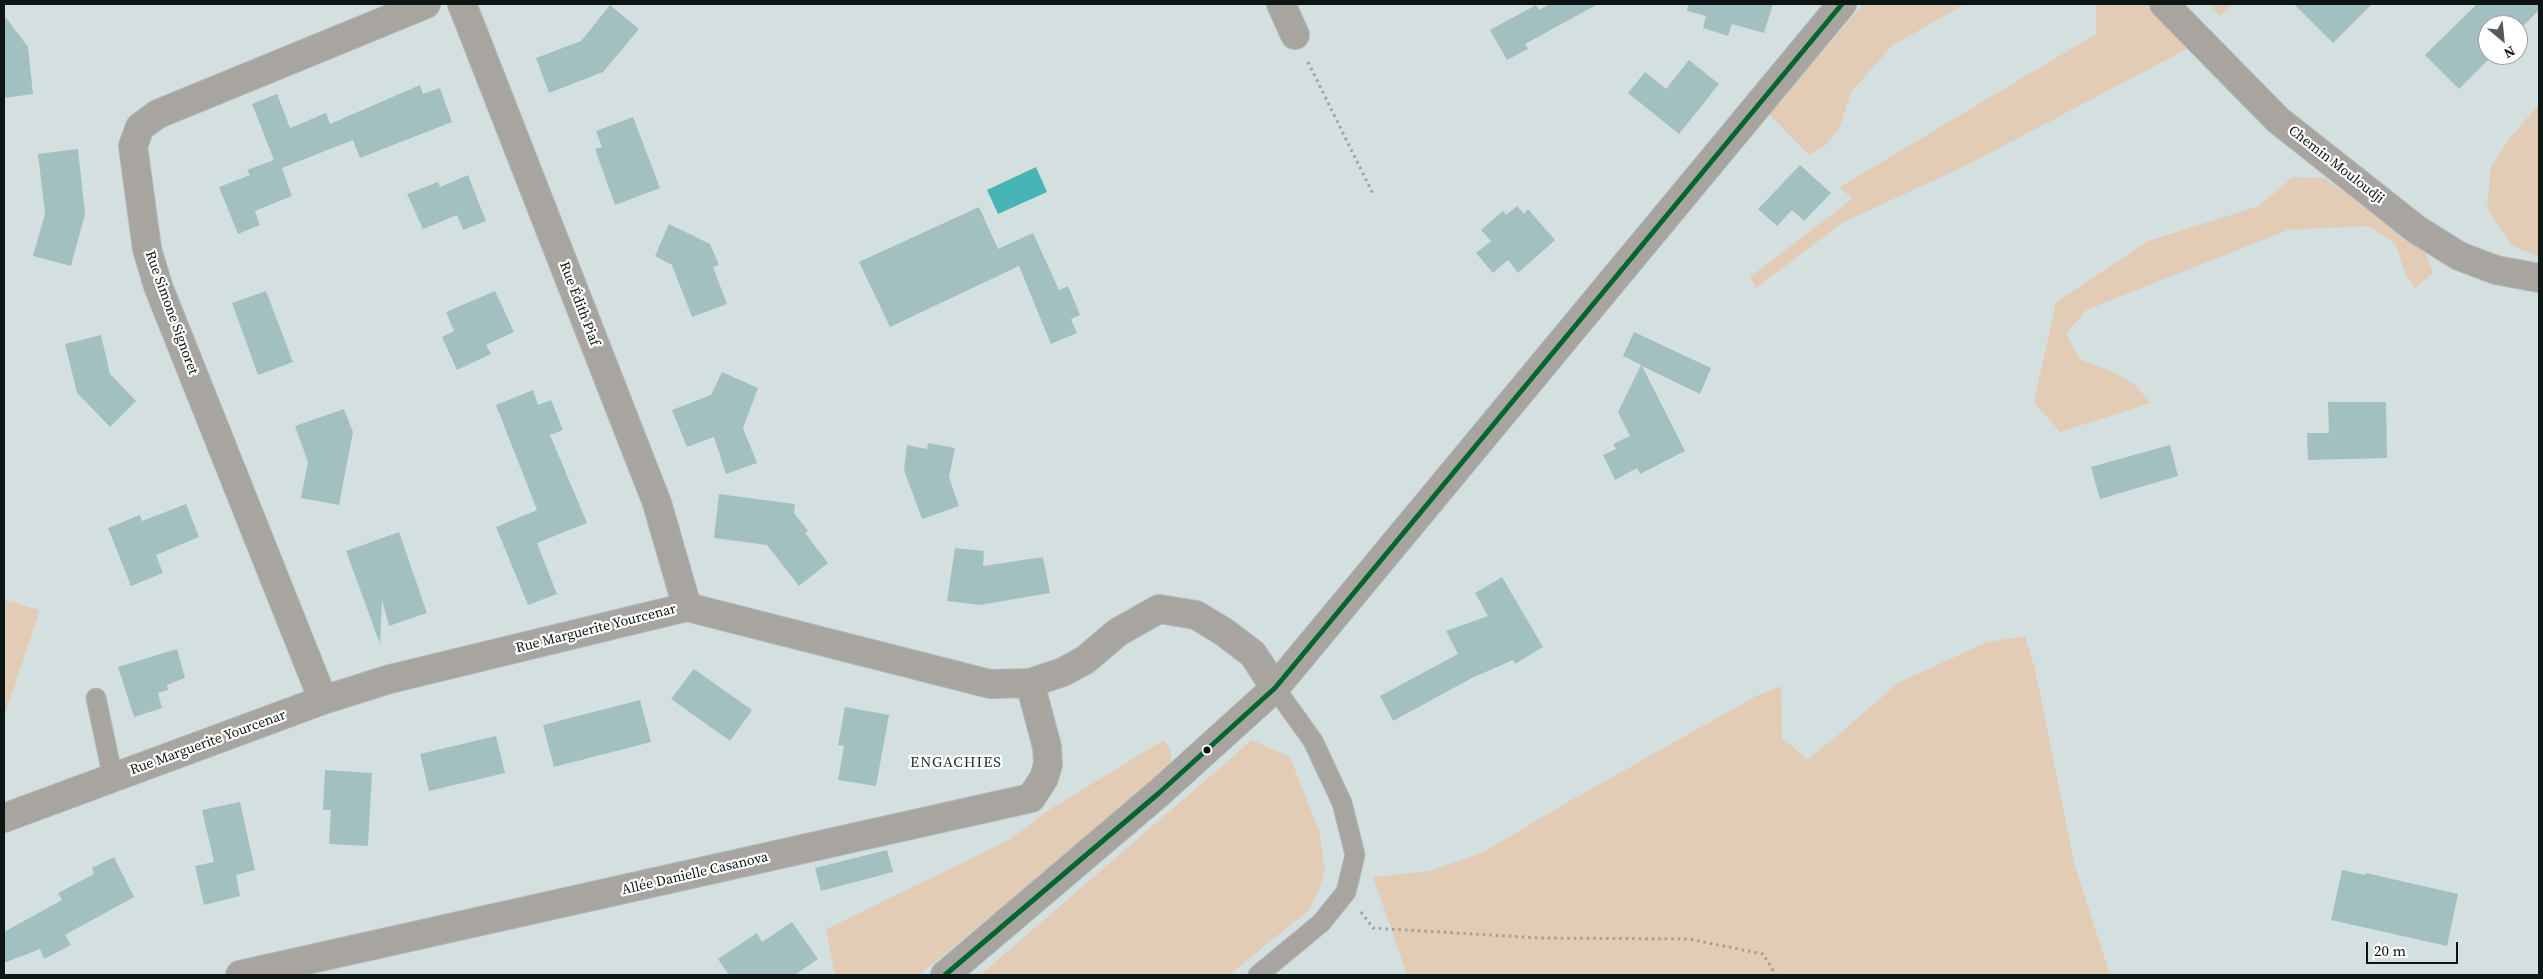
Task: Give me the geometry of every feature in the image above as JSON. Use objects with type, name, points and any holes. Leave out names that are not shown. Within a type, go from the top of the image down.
[{"type":"street","name":"Rue Simone Signoret","points":[[323,700],[158,286],[147,249],[133,146],[140,128],[158,114],[426,4]]},
{"type":"street","name":"Rue Édith Piaf","points":[[462,4],[657,503],[687,607]]},
{"type":"street","points":[[1281,4],[1295,35]]},
{"type":"street","points":[[945,975],[1159,793],[1275,688],[1842,4]]},
{"type":"street","name":"Chemin Mouloudji","points":[[2164,4],[2278,120],[2416,229],[2459,256],[2487,267],[2539,278]]},
{"type":"street","name":"Rue Marguerite Yourcenar","points":[[4,818],[323,700],[390,679],[687,607],[990,684],[1030,683],[1063,672],[1085,660],[1118,632],[1159,609],[1196,615],[1224,632],[1253,654],[1275,688]]},
{"type":"street","name":"Allée Danielle Casanova","points":[[240,975],[1031,798],[1044,778],[1048,764],[1047,747],[1030,683]]},
{"type":"lane","points":[[1258,975],[1321,923],[1346,892],[1355,856],[1342,803],[1313,741],[1275,688]]},
{"type":"lane","points":[[96,698],[113,778]]},
{"type":"path","points":[[1295,35],[1374,196]]},
{"type":"path","points":[[1346,892],[1373,928],[1541,938],[1689,939],[1763,954],[1776,975]]},
{"type":"shaded area","points":[[1863,4],[1965,4],[1892,46],[1851,92],[1839,129],[1826,145],[1809,155],[1769,114]]},
{"type":"shaded area","points":[[2096,4],[2148,4],[2191,47],[1965,166],[1842,223],[1756,288],[1750,277],[1852,199],[1840,187],[2096,34]]},
{"type":"shaded area","points":[[2209,4],[2232,4],[2220,16]]},
{"type":"shaded area","points":[[2539,104],[2539,257],[2511,245],[2487,209],[2491,167],[2510,138]]},
{"type":"shaded area","points":[[2293,177],[2324,178],[2380,216],[2423,247],[2433,273],[2415,288],[2405,273],[2395,243],[2367,226],[2288,230],[2086,310],[2066,334],[2080,359],[2113,372],[2135,385],[2151,403],[2060,432],[2034,402],[2056,302],[2148,241],[2259,206]]},
{"type":"shaded area","points":[[4,600],[40,610],[4,717]]},
{"type":"shaded area","points":[[2025,636],[2035,669],[2075,866],[2110,975],[1407,975],[1373,877],[1429,871],[1482,853],[1756,696],[1781,686],[1782,738],[1807,759],[1831,741],[1898,683],[1987,642]]},
{"type":"shaded area","points":[[1164,740],[1171,751],[1170,770],[919,975],[835,975],[826,929],[1009,840],[1047,811]]},
{"type":"shaded area","points":[[1252,740],[1290,757],[1319,831],[1325,870],[1320,888],[1309,910],[1229,975],[980,975]]},
{"type":"water","points":[[1036,167],[1047,192],[998,214],[987,190]]},
{"type":"building","points":[[1550,4],[1598,4],[1525,44],[1528,49],[1507,60],[1490,30],[1536,5],[1539,10]]},
{"type":"building","points":[[1688,4],[1773,4],[1764,33],[1732,24],[1728,36],[1703,28],[1706,16],[1687,11]]},
{"type":"building","points":[[2294,4],[2372,4],[2333,43]]},
{"type":"building","points":[[2477,4],[2539,4],[2539,10],[2528,21],[2528,15],[2478,15],[2478,65],[2483,65],[2459,89],[2425,55]]},
{"type":"building","points":[[610,5],[639,29],[603,72],[549,93],[536,58],[581,41]]},
{"type":"building","points":[[4,15],[28,47],[33,94],[4,98]]},
{"type":"building","points":[[1689,60],[1719,84],[1679,134],[1628,93],[1645,72],[1666,89]]},
{"type":"building","points":[[420,85],[423,94],[440,88],[452,122],[360,158],[353,140],[282,168],[292,196],[255,211],[260,225],[238,234],[219,187],[250,175],[247,170],[274,160],[252,104],[277,94],[290,128],[326,113],[330,124]]},
{"type":"building","points":[[633,117],[660,188],[615,205],[595,149],[602,147],[596,131]]},
{"type":"building","points":[[78,149],[85,214],[71,266],[33,256],[45,214],[38,154]]},
{"type":"building","points":[[1800,165],[1831,193],[1804,221],[1792,210],[1777,226],[1758,209]]},
{"type":"building","points":[[468,175],[486,221],[463,230],[457,215],[423,229],[407,194],[438,182],[440,187]]},
{"type":"building","points":[[1517,206],[1524,214],[1528,209],[1555,240],[1518,273],[1508,260],[1493,273],[1476,253],[1491,241],[1481,230],[1503,211],[1506,215]]},
{"type":"building","points":[[979,207],[998,249],[1033,233],[1059,290],[1068,286],[1080,315],[1071,319],[1077,333],[1051,344],[1019,266],[890,327],[859,262]]},
{"type":"building","points":[[669,224],[710,244],[719,265],[713,267],[727,304],[692,317],[672,265],[655,256]]},
{"type":"building","points":[[266,291],[293,362],[258,375],[232,303]]},
{"type":"building","points":[[495,291],[514,332],[486,345],[491,354],[457,370],[442,337],[454,331],[446,312]]},
{"type":"building","points":[[1634,332],[1711,368],[1700,394],[1642,366],[1685,451],[1640,474],[1637,468],[1615,480],[1603,455],[1616,449],[1613,444],[1630,436],[1618,412],[1641,365],[1623,356]]},
{"type":"building","points":[[101,335],[110,374],[136,401],[110,427],[77,393],[65,344]]},
{"type":"building","points":[[722,372],[758,388],[743,428],[757,463],[726,474],[714,437],[687,447],[672,410],[711,395]]},
{"type":"building","points":[[533,390],[538,405],[551,400],[563,430],[550,435],[587,523],[537,543],[557,594],[528,605],[496,527],[537,510],[496,405]]},
{"type":"building","points":[[2328,402],[2386,402],[2387,458],[2308,460],[2307,433],[2329,433]]},
{"type":"building","points":[[344,409],[353,432],[339,505],[301,498],[308,462],[295,426]]},
{"type":"building","points":[[928,443],[955,448],[949,477],[959,506],[922,519],[904,470],[907,445],[927,449]]},
{"type":"building","points":[[2170,445],[2178,476],[2100,499],[2091,467]]},
{"type":"building","points":[[719,494],[795,504],[794,513],[808,531],[805,533],[828,563],[799,586],[767,545],[714,538]]},
{"type":"building","points":[[186,504],[199,537],[156,555],[163,573],[131,586],[108,528],[140,515],[142,521]]},
{"type":"building","points":[[399,532],[427,613],[389,626],[382,600],[380,644],[346,551]]},
{"type":"building","points":[[955,548],[984,551],[983,566],[1043,557],[1050,593],[980,605],[947,601]]},
{"type":"building","points":[[1502,577],[1543,647],[1515,664],[1513,660],[1472,678],[1393,721],[1380,696],[1458,654],[1446,631],[1488,616],[1475,593]]},
{"type":"building","points":[[177,649],[185,678],[167,685],[168,690],[158,693],[162,708],[134,717],[118,667]]},
{"type":"building","points":[[694,669],[752,710],[730,741],[671,699]]},
{"type":"building","points":[[640,700],[651,742],[554,767],[543,725]]},
{"type":"building","points":[[845,707],[889,715],[876,786],[838,780],[844,746],[838,745]]},
{"type":"building","points":[[496,736],[505,773],[429,791],[420,754]]},
{"type":"building","points":[[325,770],[372,773],[368,846],[329,844],[331,810],[323,810]]},
{"type":"building","points":[[240,802],[255,870],[236,875],[240,896],[204,905],[195,866],[214,862],[202,810]]},
{"type":"building","points":[[887,850],[893,872],[821,891],[815,868]]},
{"type":"building","points":[[114,857],[134,897],[65,935],[71,945],[44,959],[40,949],[4,963],[4,932],[62,900],[58,893],[94,874],[92,868]]},
{"type":"building","points":[[2342,870],[2365,875],[2366,873],[2458,894],[2447,946],[2331,920]]},
{"type":"building","points":[[792,922],[818,959],[795,975],[729,975],[718,959],[757,933],[762,942]]},
{"type":"transit line","points":[[945,975],[1159,793],[1275,688],[1842,4]]},
{"type":"district","name":"ENGACHIES","points":[[956,763]]}]
